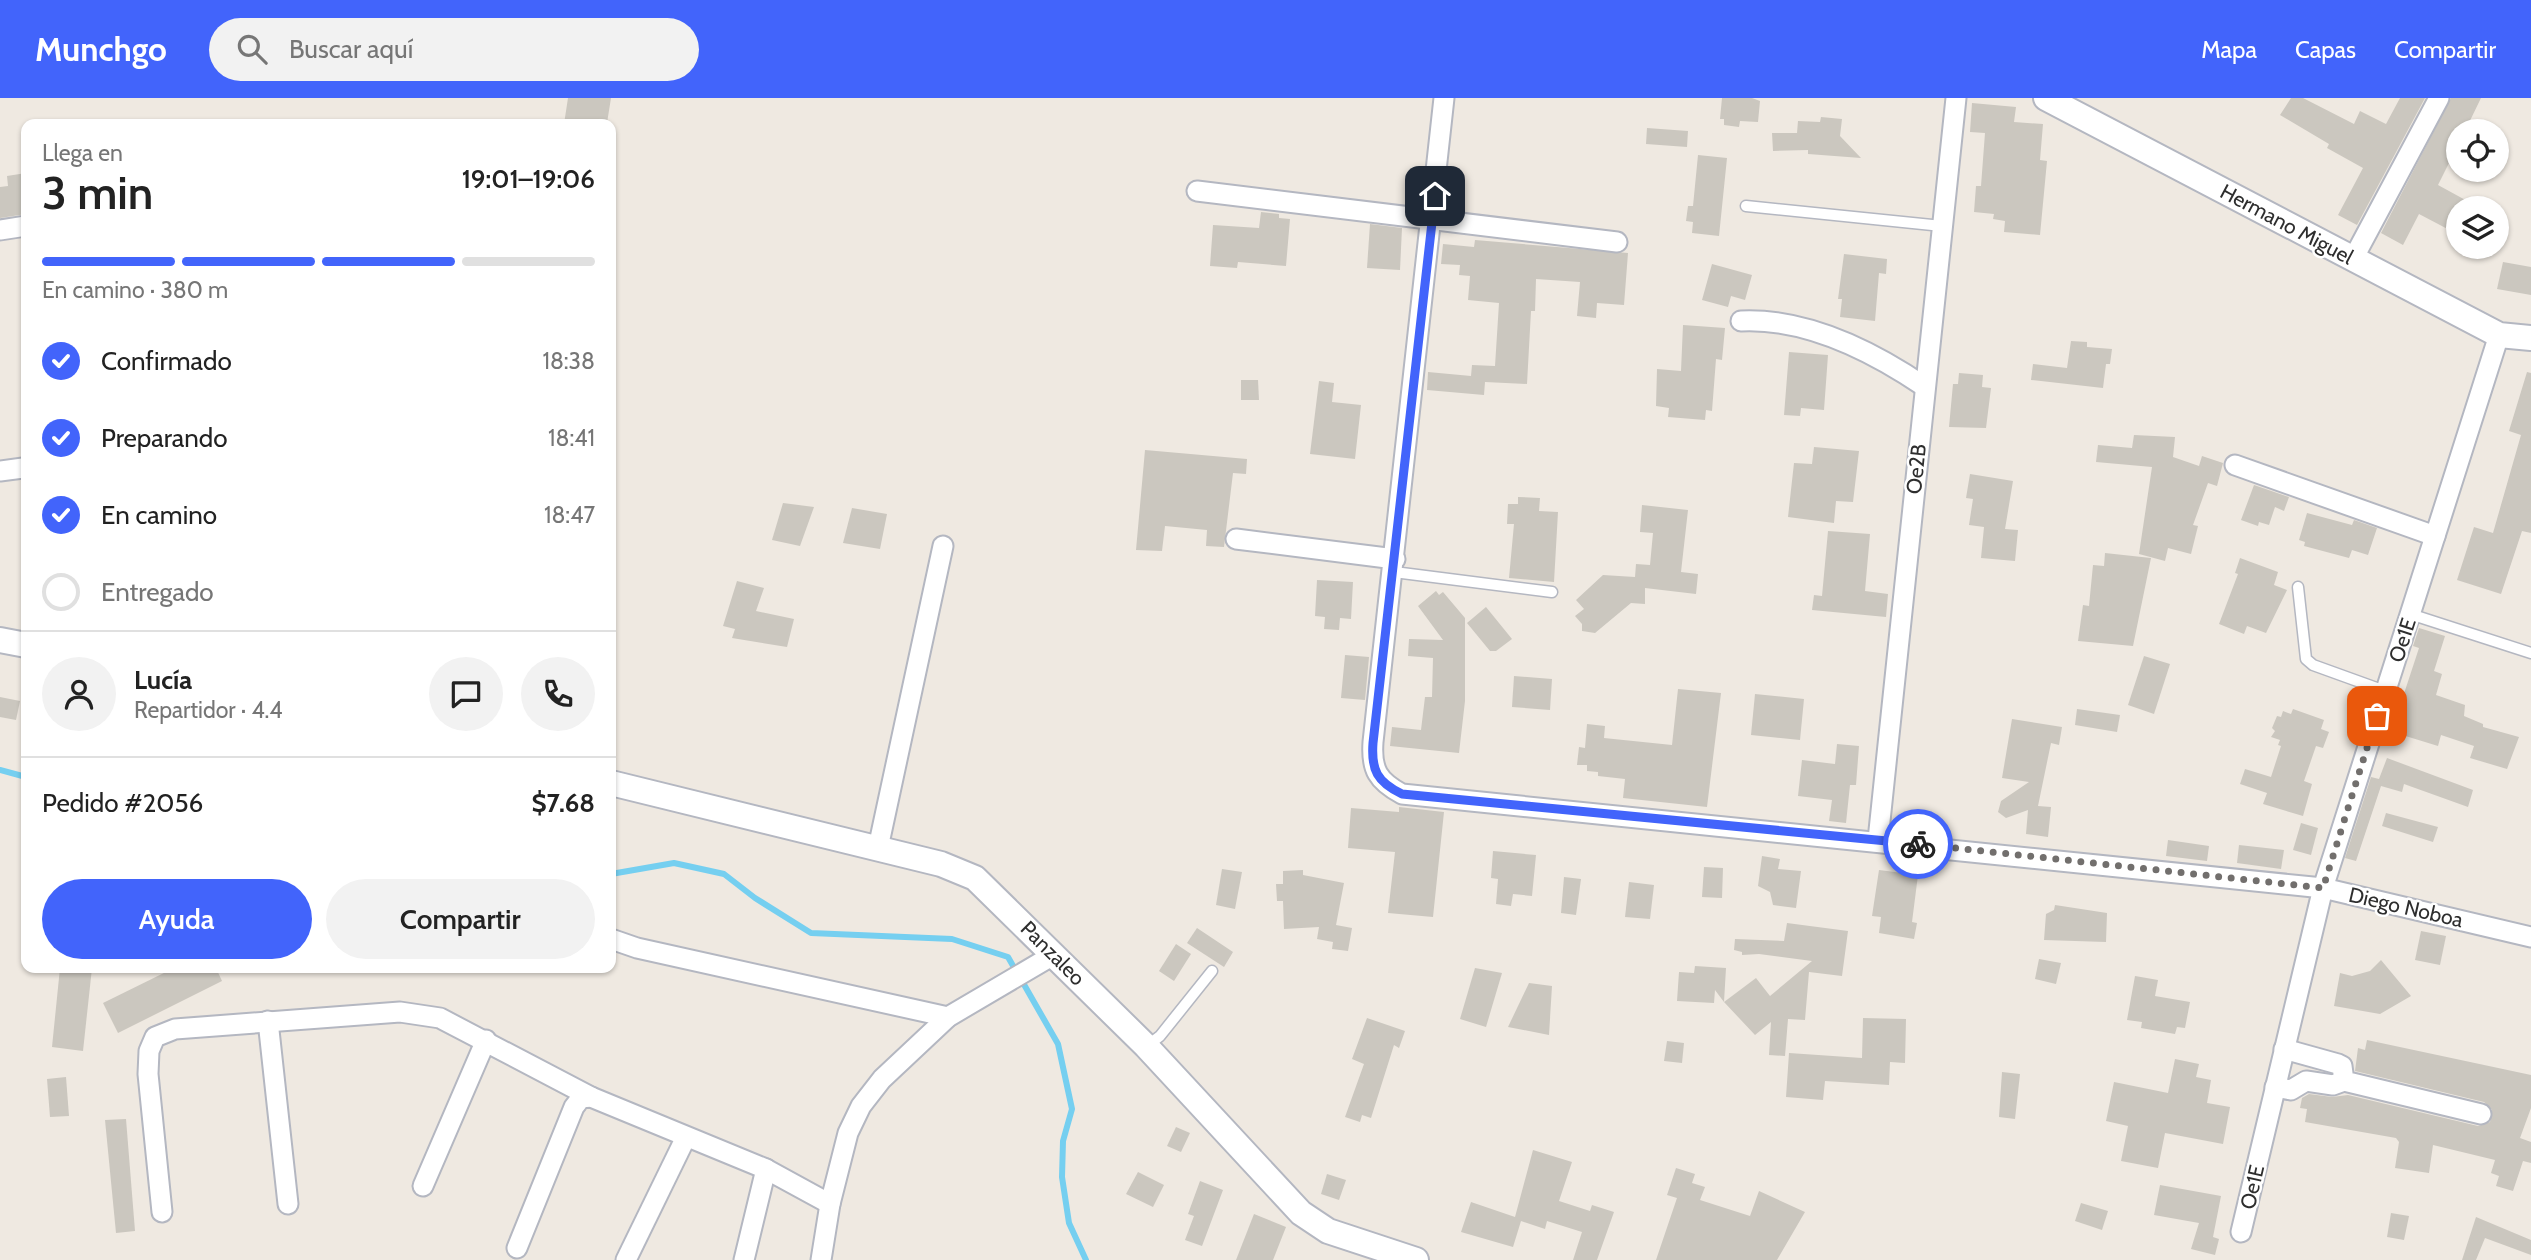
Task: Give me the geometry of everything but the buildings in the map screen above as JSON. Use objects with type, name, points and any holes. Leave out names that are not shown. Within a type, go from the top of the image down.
[{"type":"street","name":"Diego Noboa","points":[[1444,98],[1433,220],[1372,760],[1374,772],[1386,786],[1402,794],[1878,840],[2323,888],[2531,937]]},
{"type":"street","name":"Oe2B","points":[[1878,840],[1956,98]]},
{"type":"street","name":"Hermano Miguel","points":[[2046,98],[2499,335],[2531,338]]},
{"type":"street","points":[[2354,259],[2439,98]]},
{"type":"street","points":[[1197,191],[1617,242]]},
{"type":"street","points":[[0,230],[21,227]]},
{"type":"street","points":[[1741,321],[1769,320],[1807,329],[1848,346],[1925,387]]},
{"type":"street","name":"Oe1E","points":[[2241,1232],[2323,888],[2499,335]]},
{"type":"street","points":[[2235,465],[2435,536]]},
{"type":"street","points":[[0,471],[21,468]]},
{"type":"street","points":[[1236,539],[1394,565]]},
{"type":"street","points":[[878,848],[943,546]]},
{"type":"street","points":[[0,640],[21,644]]},
{"type":"street","name":"Panzaleo","points":[[616,784],[941,864],[975,878],[1146,1046],[1301,1213],[1328,1231],[1416,1260]]},
{"type":"street","points":[[616,941],[637,948],[948,1017]]},
{"type":"street","points":[[821,1260],[830,1204],[848,1133],[861,1106],[882,1079],[948,1017],[1055,954]]},
{"type":"street","points":[[162,1212],[148,1074],[149,1051],[155,1037],[175,1029],[400,1012],[440,1018],[591,1097],[766,1168],[830,1204]]},
{"type":"street","points":[[268,1021],[288,1204]]},
{"type":"street","points":[[424,1186],[486,1040]]},
{"type":"street","points":[[2284,1049],[2342,1066],[2344,1081]]},
{"type":"street","points":[[2275,1087],[2291,1090],[2306,1081],[2333,1085],[2344,1081],[2481,1114]]},
{"type":"street","points":[[517,1248],[575,1107],[581,1098],[591,1097]]},
{"type":"street","points":[[626,1260],[686,1137]]},
{"type":"street","points":[[744,1260],[766,1168]]},
{"type":"lane","points":[[1746,206],[1942,226]]},
{"type":"lane","points":[[1394,565],[1552,592]]},
{"type":"lane","points":[[2298,587],[2306,659],[2312,665],[2385,691]]},
{"type":"lane","points":[[2410,614],[2531,653]]},
{"type":"lane","points":[[1146,1046],[1160,1036],[1212,971]]},
{"type":"waterway","points":[[0,770],[21,776]]},
{"type":"waterway","points":[[616,873],[674,863],[724,874],[755,898],[811,933],[952,939],[1008,957],[1016,971]]},
{"type":"waterway","points":[[1022,981],[1058,1044],[1072,1109],[1063,1141],[1062,1177],[1069,1223],[1086,1260]]},
{"type":"way so far","points":[[1918,844],[2323,888],[2377,716]]},
{"type":"route","points":[[1435,196],[1373,743],[1374,772],[1386,786],[1402,794],[1918,844]]}]
